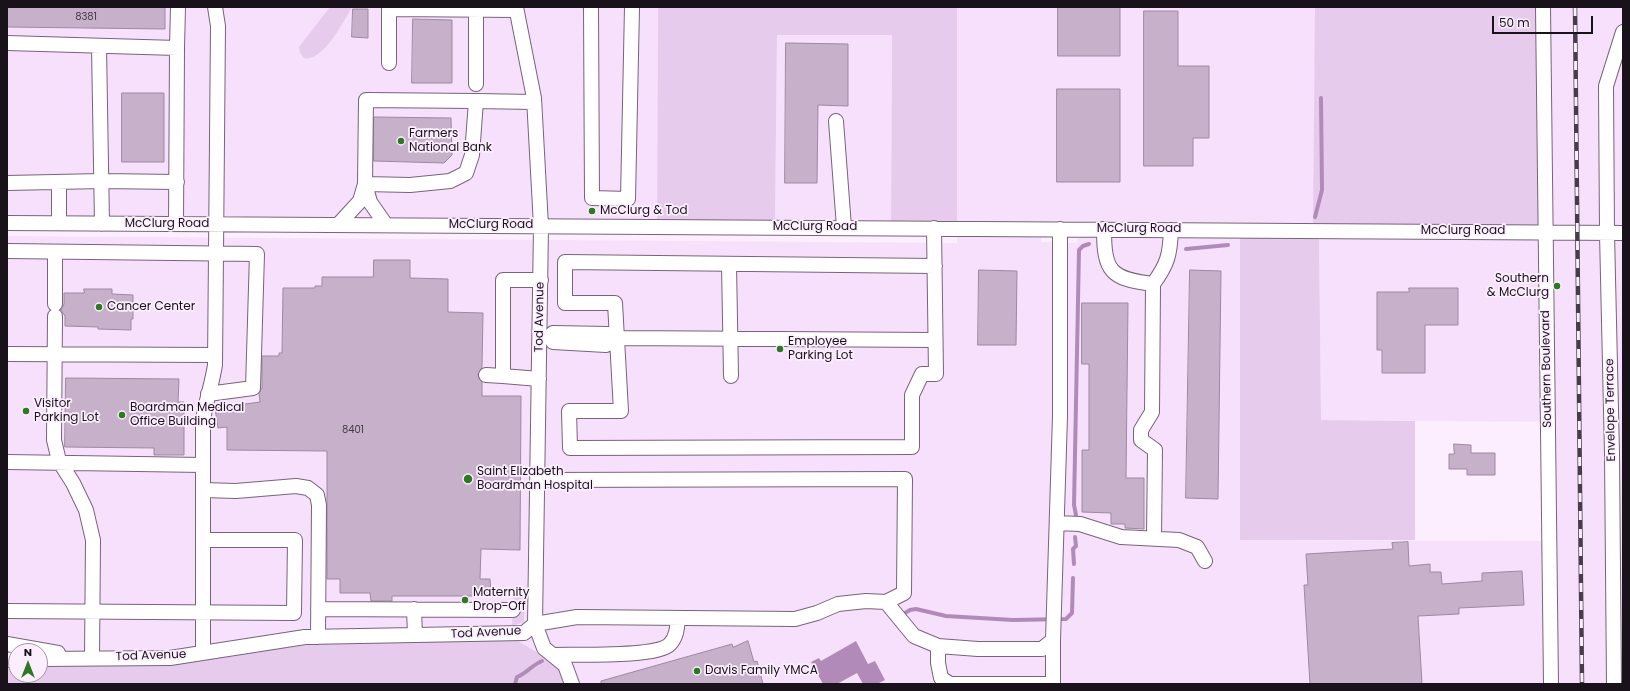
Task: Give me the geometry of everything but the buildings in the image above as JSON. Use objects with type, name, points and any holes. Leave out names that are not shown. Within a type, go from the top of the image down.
[{"type":"street","points":[[176,224],[178,7]]},
{"type":"street","points":[[203,653],[203,420],[208,394],[212,385],[215,355],[218,26],[215,7]]},
{"type":"street","points":[[591,7],[592,198],[628,199],[632,7]]},
{"type":"street","name":"Southern Boulevard","points":[[1542,7],[1551,684]]},
{"type":"street","points":[[389,63],[389,9],[516,9]]},
{"type":"street","name":"Tod Avenue","points":[[48,659],[170,658],[318,636],[524,633],[535,624],[539,379],[545,337],[541,280],[541,226],[534,102],[516,9]]},
{"type":"street","points":[[476,10],[476,84]]},
{"type":"street","name":"Envelope Terrace","points":[[1614,684],[1618,629],[1607,233],[1606,86],[1623,32]]},
{"type":"street","points":[[7,44],[177,48]]},
{"type":"street","points":[[99,46],[102,224]]},
{"type":"street","points":[[338,225],[360,201],[365,184],[366,100],[534,102]]},
{"type":"street","points":[[365,184],[410,184],[450,181],[466,173],[472,154],[476,101]]},
{"type":"street","points":[[836,121],[844,227]]},
{"type":"street","points":[[7,183],[102,181],[177,182]]},
{"type":"street","points":[[59,182],[59,223]]},
{"type":"street","points":[[365,184],[370,202],[386,225]]},
{"type":"street","name":"McClurg Road","points":[[7,223],[1623,233]]},
{"type":"street","points":[[934,228],[935,266],[936,374],[922,374],[912,395],[912,447],[570,448],[569,411],[621,411],[615,303],[564,303],[564,262],[935,266]]},
{"type":"street","points":[[938,646],[938,663],[941,678],[950,684],[1053,684],[1060,416],[1060,229]]},
{"type":"street","points":[[1104,229],[1104,253],[1108,265],[1115,274],[1132,281],[1152,284]]},
{"type":"street","points":[[1154,538],[1155,450],[1141,440],[1141,430],[1152,412],[1152,284],[1161,273],[1170,253],[1171,230]]},
{"type":"street","points":[[7,251],[257,254],[253,388],[208,394]]},
{"type":"street","points":[[55,252],[54,440],[60,464],[86,510],[93,540],[93,611],[86,658]]},
{"type":"street","points":[[729,264],[731,376]]},
{"type":"street","points":[[503,376],[503,280],[541,280]]},
{"type":"street","points":[[545,337],[553,342],[606,345],[618,338],[936,340]]},
{"type":"street","points":[[7,354],[215,355]]},
{"type":"street","points":[[486,375],[539,379]]},
{"type":"street","points":[[7,462],[203,465]]},
{"type":"street","points":[[538,480],[905,479],[904,593],[886,602],[866,601],[838,604],[817,613],[795,619],[577,617],[535,624],[544,648],[565,665],[572,684]]},
{"type":"street","points":[[203,490],[236,490],[296,486],[308,488],[317,495],[319,505],[318,636]]},
{"type":"street","points":[[1057,523],[1080,524],[1121,537],[1179,540],[1197,547],[1205,561]]},
{"type":"street","points":[[7,611],[294,613],[295,540],[203,540]]},
{"type":"street","points":[[886,602],[914,636],[938,646],[978,649],[1042,649],[1054,634]]},
{"type":"street","points":[[318,609],[513,610]]},
{"type":"street","points":[[414,609],[415,635]]},
{"type":"street","points":[[553,655],[627,654],[659,651],[669,645],[676,634],[678,618]]},
{"type":"street","name":"Tod Avenue","points":[[7,644],[86,658]]},
{"type":"shaded area","points":[[7,7],[658,7],[657,226],[7,223]]},
{"type":"shaded area","points":[[330,7],[352,7],[338,31],[325,48],[311,58],[304,58],[300,53],[299,47]]},
{"type":"shaded area","points":[[658,7],[957,7],[957,228],[891,228],[892,35],[777,35],[775,227],[657,226]]},
{"type":"shaded area","points":[[957,7],[1623,7],[1623,684],[7,684],[7,236],[957,243]],"holes":[[[1041,229],[1078,229],[1077,243],[1041,242]],[[1319,231],[1321,420],[1548,422],[1549,541],[1240,540]]]},
{"type":"shaded area","points":[[1315,7],[1543,7],[1546,232],[1319,231],[1321,420],[1415,421],[1415,540],[1240,540],[1240,230],[1313,230]]},
{"type":"shaded area","points":[[777,35],[892,35],[891,228],[775,227]]},
{"type":"shaded area","points":[[514,591],[525,591],[524,622],[512,626]]},
{"type":"shaded area","points":[[371,639],[518,641],[558,665],[567,684],[7,684],[7,665],[8,683],[48,683],[48,664],[258,650]]},
{"type":"shaded area","points":[[856,641],[868,664],[875,661],[885,680],[877,684],[863,684],[857,673],[837,684],[823,684],[811,662],[819,658],[821,661]]},
{"type":"waterway","points":[[1315,217],[1322,190],[1321,98]]},
{"type":"waterway","points":[[1076,515],[1074,505],[1079,250],[1083,246],[1089,244]]},
{"type":"waterway","points":[[1186,249],[1228,245]]},
{"type":"waterway","points":[[1074,564],[1073,549],[1076,546],[1075,537]]},
{"type":"waterway","points":[[905,613],[916,609],[946,616],[1013,620],[1066,619],[1072,613],[1073,578]]},
{"type":"waterway","points":[[515,684],[517,677],[542,661]]},
{"type":"railway","points":[[1575,7],[1582,684]]},
{"type":"place","name":"Farmers National Bank","points":[[401,141]]},
{"type":"place","name":"McClurg & Tod","points":[[592,211]]},
{"type":"place","name":"Southern & McClurg","points":[[1557,286]]},
{"type":"place","name":"Cancer Center","points":[[99,307]]},
{"type":"place","name":"Employee Parking Lot","points":[[780,349]]},
{"type":"place","name":"Visitor Parking Lot","points":[[26,411]]},
{"type":"place","name":"Boardman Medical Office Building","points":[[122,415]]},
{"type":"place","name":"Saint Elizabeth Boardman Hospital","points":[[468,479]]},
{"type":"place","name":"Maternity Drop-Off","points":[[465,600]]},
{"type":"place","name":"Davis Family YMCA","points":[[697,671]]}]
